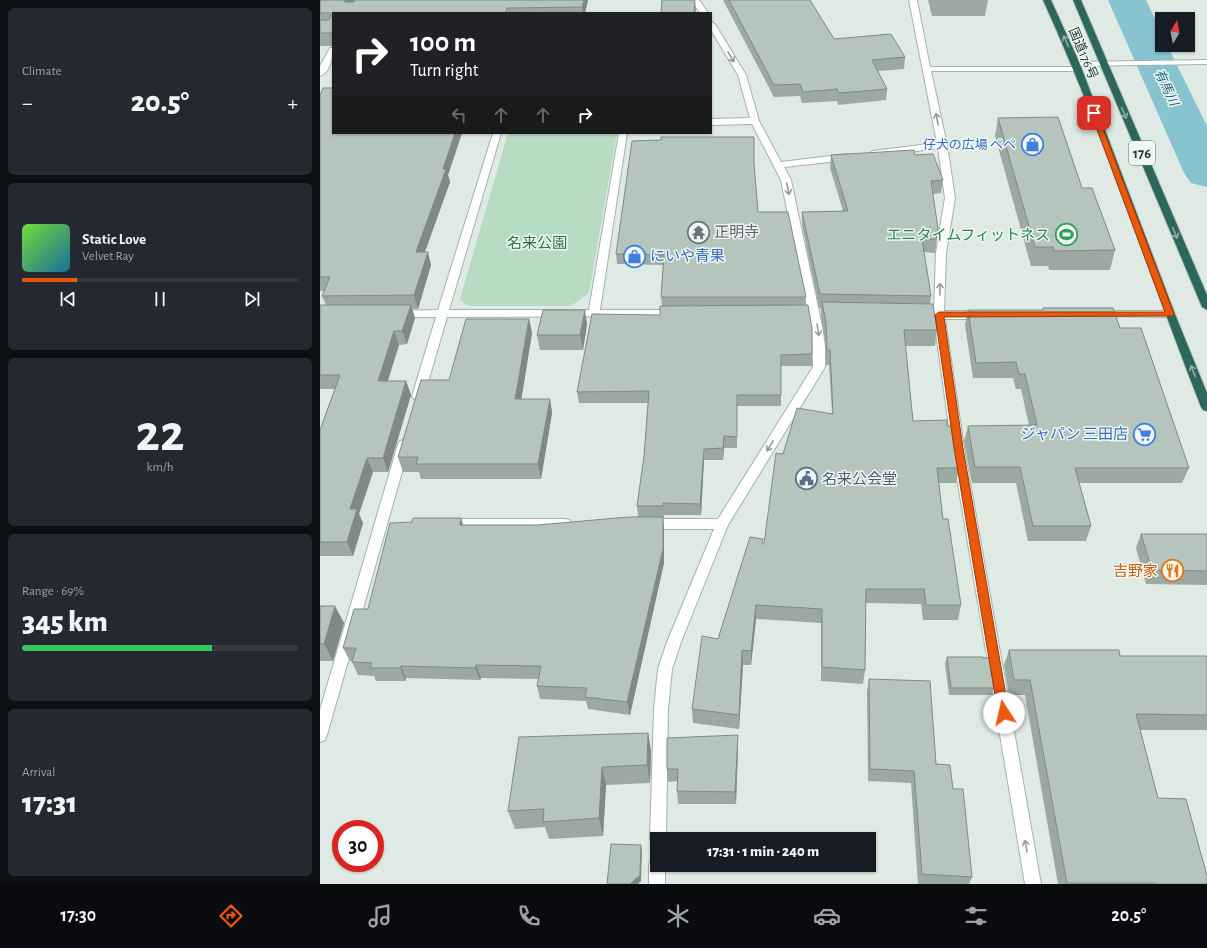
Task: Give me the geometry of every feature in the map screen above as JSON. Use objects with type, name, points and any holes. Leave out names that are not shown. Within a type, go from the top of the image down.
[{"type":"highway","name":"国道176号","points":[[1047,0],[1077,66],[1170,314],[1207,407]]},
{"type":"highway","name":"国道176号","points":[[1077,0],[1207,307]]},
{"type":"street","points":[[695,0],[703,12]]},
{"type":"street","points":[[913,0],[942,145],[950,198],[941,253],[939,315],[958,448],[1033,884]]},
{"type":"street","points":[[658,832],[661,709],[665,669],[674,642],[722,524],[818,367],[820,347],[818,328],[813,312],[786,180],[755,121],[742,75],[712,28]]},
{"type":"street","points":[[320,74],[332,52]]},
{"type":"street","points":[[927,69],[1077,66],[1103,63],[1207,62]]},
{"type":"street","points":[[712,122],[755,121]]},
{"type":"street","points":[[415,404],[497,134]]},
{"type":"street","points":[[594,313],[623,134]]},
{"type":"street","points":[[778,165],[942,145]]},
{"type":"street","points":[[388,314],[688,313]]},
{"type":"street","points":[[924,314],[995,315]]},
{"type":"street","points":[[1090,314],[1170,314]]},
{"type":"street","points":[[320,735],[406,434]]},
{"type":"street","points":[[380,525],[396,524]]},
{"type":"street","points":[[436,524],[579,524]]},
{"type":"street","points":[[635,524],[722,524]]},
{"type":"street","points":[[657,872],[657,884]]},
{"type":"green space","name":"名来公園","points":[[508,134],[617,134],[589,293],[571,306],[468,306],[460,299]]},
{"type":"building","points":[[320,0],[344,0],[345,2],[354,2],[355,0],[584,0],[582,7],[507,8],[505,12],[332,12],[332,33],[320,33],[320,20],[329,20],[331,14],[320,13]]},
{"type":"building","points":[[662,0],[695,0],[694,12],[661,12]]},
{"type":"building","points":[[729,0],[810,0],[834,39],[891,34],[905,57],[872,60],[887,89],[839,93],[837,89],[803,92],[800,84],[774,85]]},
{"type":"building","points":[[323,88],[332,88],[332,134],[455,134],[443,169],[446,169],[416,252],[428,252],[414,295],[322,296],[330,277],[320,277],[320,95]]},
{"type":"building","points":[[1058,117],[1082,188],[1092,188],[1115,250],[1054,251],[1053,247],[1035,247],[998,118]]},
{"type":"building","points":[[661,137],[754,137],[754,163],[758,212],[788,212],[806,297],[661,297],[664,255],[616,254],[632,141],[661,140]]},
{"type":"building","points":[[914,150],[915,155],[933,154],[943,180],[931,181],[938,229],[936,239],[922,239],[931,296],[820,294],[802,212],[848,211],[831,155]]},
{"type":"building","points":[[822,302],[933,304],[937,330],[904,330],[913,421],[947,420],[947,426],[952,426],[959,468],[937,468],[943,519],[948,519],[961,605],[926,605],[924,589],[866,589],[865,670],[822,667],[822,609],[756,605],[751,651],[742,650],[739,715],[692,709],[702,636],[718,639],[750,537],[763,539],[762,544],[764,544],[776,453],[783,454],[797,408],[833,414],[830,350],[827,350],[826,323]]},
{"type":"building","points":[[320,305],[411,305],[402,331],[394,331],[378,381],[406,381],[383,458],[367,458],[350,509],[357,509],[347,542],[320,542],[320,430],[340,375],[320,375]]},
{"type":"building","points":[[808,305],[812,328],[812,354],[781,355],[781,395],[737,395],[737,437],[724,436],[723,448],[704,449],[700,504],[663,503],[663,506],[637,506],[644,456],[649,391],[577,392],[592,314],[660,315],[660,306]]},
{"type":"building","points":[[1043,308],[1113,308],[1120,328],[1141,328],[1189,468],[1075,468],[1091,526],[1033,526],[1020,467],[975,467],[968,426],[1037,425],[1025,374],[1019,374],[1016,362],[976,363],[968,310],[1043,310]]},
{"type":"building","points":[[543,310],[585,310],[580,335],[537,335]]},
{"type":"building","points":[[466,319],[529,319],[515,399],[550,399],[538,464],[416,464],[418,457],[398,457],[421,380],[449,380]]},
{"type":"building","points":[[628,517],[663,517],[663,549],[627,702],[585,697],[587,688],[537,686],[541,666],[476,665],[475,668],[401,666],[400,668],[370,668],[372,663],[352,662],[356,648],[343,648],[354,609],[368,609],[390,523],[412,522],[413,518],[461,518],[460,525],[538,525]]},
{"type":"building","points":[[1141,534],[1207,534],[1207,571],[1152,570]]},
{"type":"building","points":[[320,606],[335,606],[324,644],[320,644]]},
{"type":"building","points":[[1009,650],[1119,650],[1120,656],[1207,656],[1207,715],[1136,714],[1158,798],[1186,799],[1207,876],[1207,884],[1067,883],[1030,680],[1014,680]]},
{"type":"building","points":[[947,657],[989,658],[994,688],[951,688]]},
{"type":"building","points":[[869,679],[930,681],[936,764],[950,765],[953,789],[963,789],[972,877],[922,874],[914,771],[870,769]]},
{"type":"building","points":[[648,733],[647,765],[602,767],[599,818],[543,822],[544,809],[508,811],[519,737]]},
{"type":"building","points":[[738,735],[735,792],[677,791],[678,769],[667,769],[667,738]]},
{"type":"building","points":[[611,844],[641,845],[640,875],[630,884],[607,884]]},
{"type":"waterway","name":"有馬川","points":[[1127,0],[1207,173]]},
{"type":"place","name":"仔犬の広場 ペペ","points":[[1032,144]]},
{"type":"place","name":"正明寺","points":[[698,232]]},
{"type":"place","name":"エニタイムフィットネス","points":[[1066,235]]},
{"type":"place","name":"にいや青果","points":[[635,256]]},
{"type":"place","name":"ジャパン 三田店","points":[[1144,434]]},
{"type":"place","name":"名来公会堂","points":[[807,479]]},
{"type":"place","name":"吉野家","points":[[1173,571]]},
{"type":"route","points":[[1004,713],[958,448],[939,315],[1170,314],[1094,113]]}]
